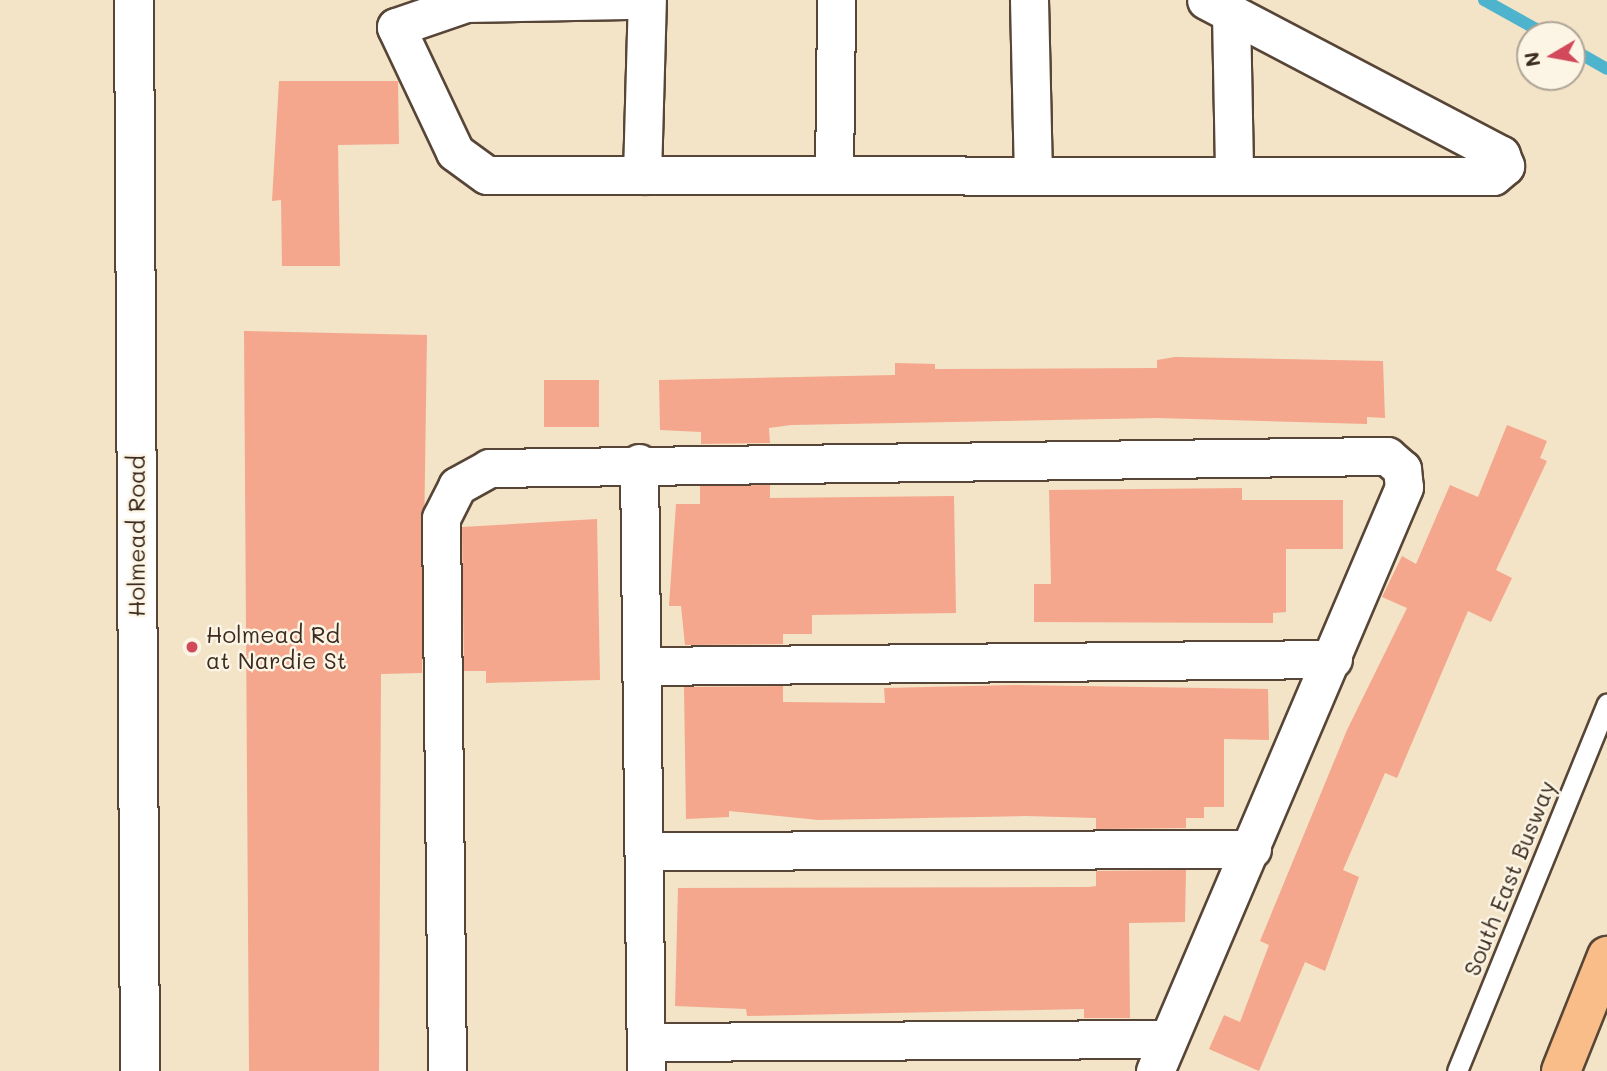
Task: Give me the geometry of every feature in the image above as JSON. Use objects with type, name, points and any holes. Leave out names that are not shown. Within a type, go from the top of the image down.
[{"type":"highway","points":[[1561,1071],[1607,956]]},
{"type":"street","name":"Holmead Road","points":[[134,0],[140,1071]]},
{"type":"street","points":[[627,0],[466,2],[396,27],[455,152],[487,174],[1493,176],[1505,166],[1502,155],[1218,7]]},
{"type":"street","points":[[642,176],[647,0]]},
{"type":"street","points":[[834,174],[836,0]]},
{"type":"street","points":[[1029,0],[1033,174]]},
{"type":"street","points":[[1218,7],[1234,174]]},
{"type":"street","points":[[447,1071],[441,518],[457,486],[489,468],[639,463],[1387,456],[1402,469],[1404,487],[1162,1055],[646,1056],[639,463]]},
{"type":"street","points":[[643,666],[1333,659]]},
{"type":"street","points":[[645,851],[1252,849]]},
{"type":"lane","name":"South East Busway","points":[[1457,1071],[1607,703]]},
{"type":"building","points":[[279,81],[398,81],[399,144],[338,145],[340,266],[282,266],[281,200],[272,201]]},
{"type":"building","points":[[244,331],[427,335],[422,673],[381,674],[379,1071],[249,1071]]},
{"type":"building","points":[[1175,357],[1383,361],[1385,418],[1367,417],[1367,424],[1157,418],[791,425],[769,428],[770,443],[701,444],[701,432],[660,430],[659,380],[895,375],[895,363],[935,364],[935,369],[1157,368],[1157,360]]},
{"type":"building","points":[[544,380],[599,380],[599,427],[544,427]]},
{"type":"building","points":[[1507,425],[1547,441],[1540,458],[1547,461],[1496,570],[1512,578],[1491,622],[1468,611],[1397,778],[1385,773],[1343,870],[1359,877],[1325,971],[1305,962],[1259,1071],[1209,1049],[1224,1015],[1240,1022],[1269,945],[1260,941],[1347,730],[1407,608],[1382,597],[1402,556],[1416,564],[1450,485],[1478,497]]},
{"type":"building","points":[[770,485],[770,498],[954,496],[956,613],[812,615],[812,634],[783,634],[783,644],[685,645],[681,606],[669,606],[676,504],[700,504],[700,486]]},
{"type":"building","points":[[1242,488],[1242,500],[1343,500],[1343,549],[1286,549],[1286,612],[1273,613],[1273,623],[1034,622],[1034,584],[1051,584],[1049,490]]},
{"type":"building","points":[[597,519],[600,680],[486,683],[486,671],[464,671],[462,527]]},
{"type":"building","points":[[1015,685],[1268,689],[1269,740],[1224,739],[1224,807],[1204,807],[1204,818],[1186,818],[1186,828],[1096,829],[1096,818],[1026,816],[818,820],[729,811],[729,817],[686,819],[684,687],[783,686],[783,702],[885,703],[884,688]]},
{"type":"building","points":[[1186,870],[1185,922],[1129,923],[1130,1018],[1084,1018],[1084,1009],[747,1016],[746,1009],[675,1006],[678,888],[1089,887],[1096,886],[1096,871]]},
{"type":"waterway","points":[[1484,0],[1522,21]]},
{"type":"waterway","points":[[1586,57],[1607,69]]},
{"type":"place","name":"Holmead Rd at Nardie St","points":[[192,647]]}]
